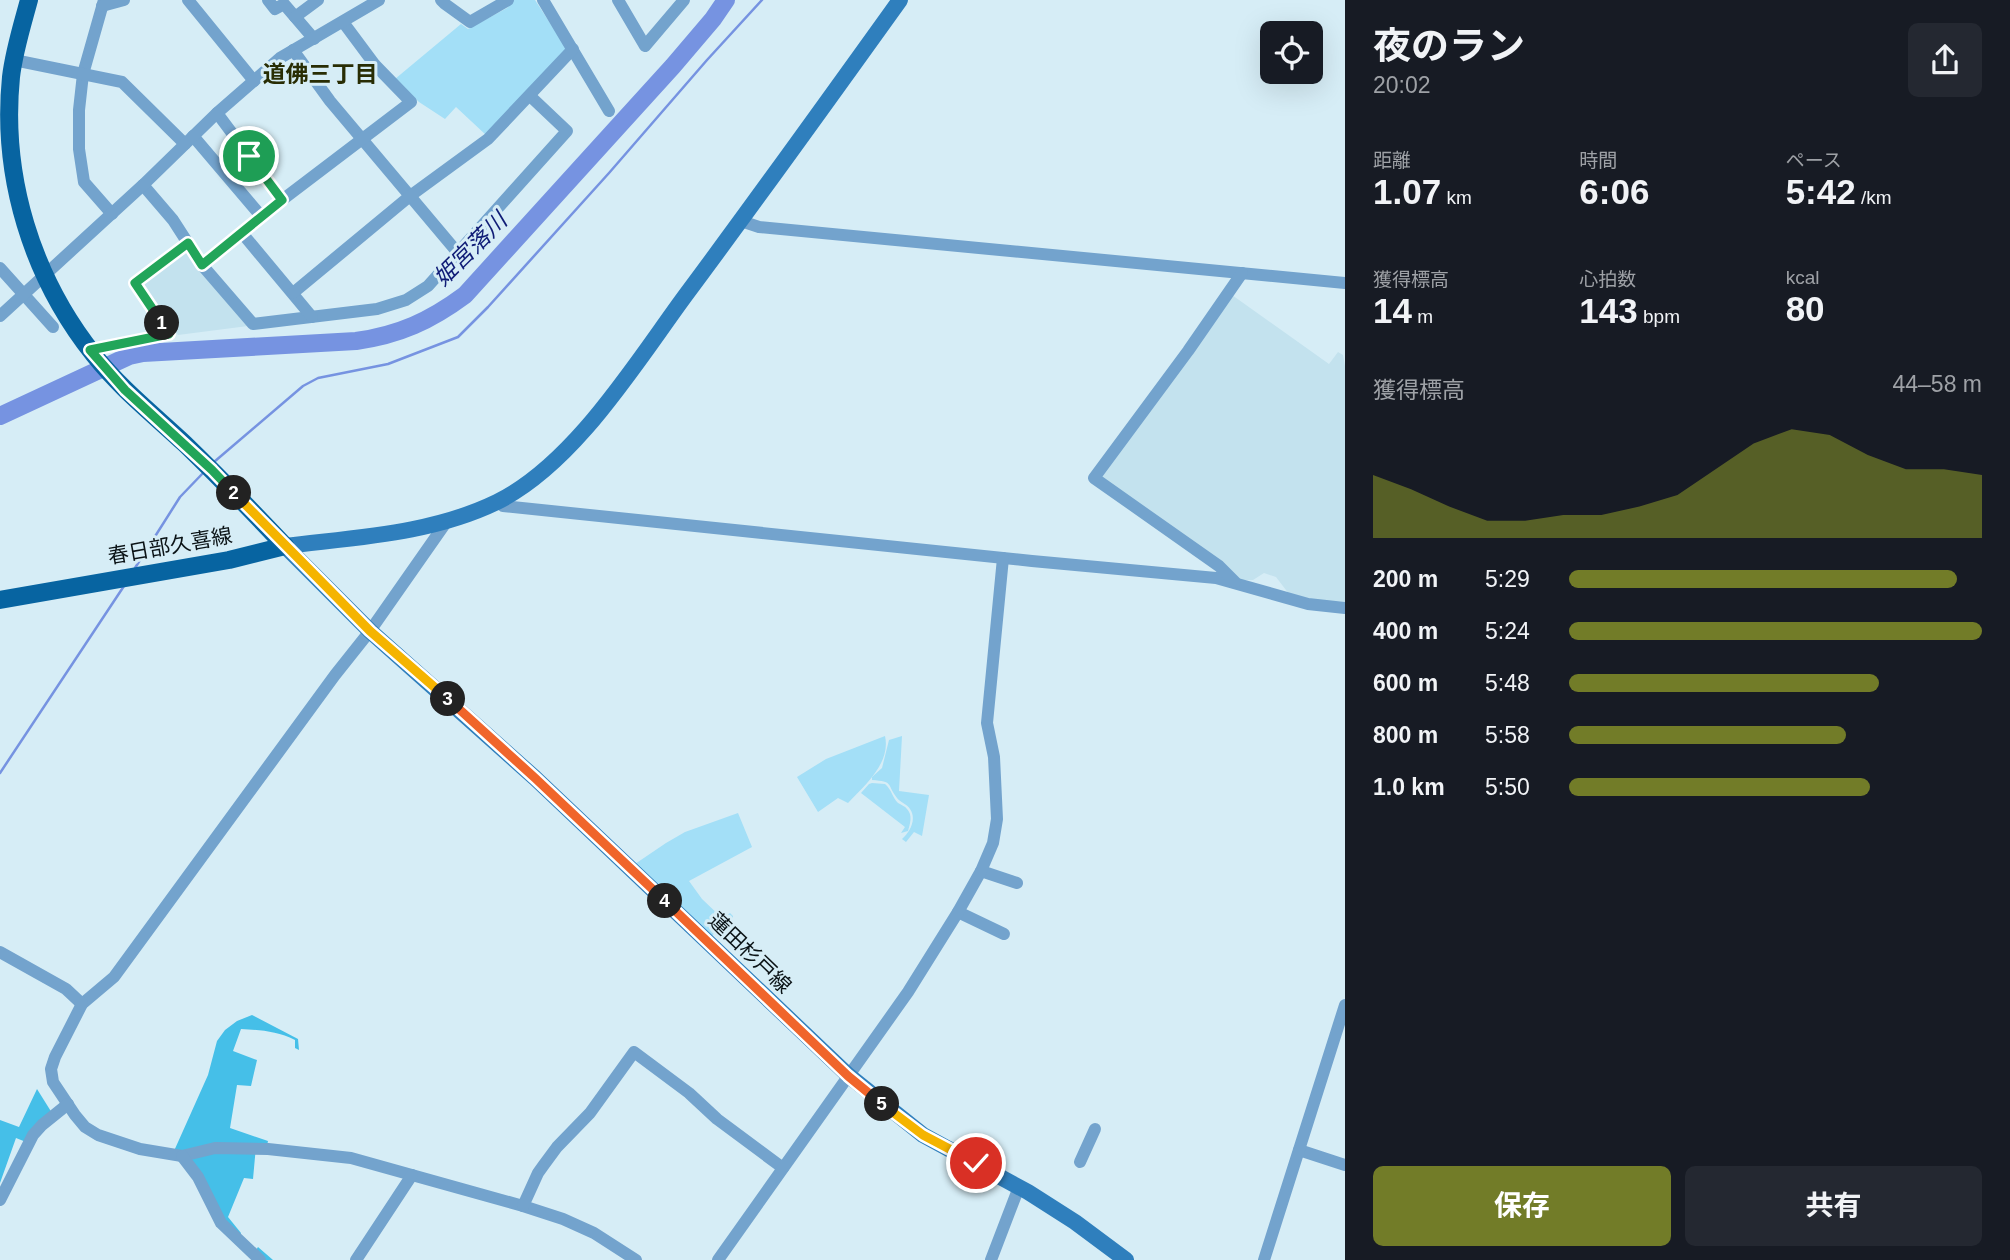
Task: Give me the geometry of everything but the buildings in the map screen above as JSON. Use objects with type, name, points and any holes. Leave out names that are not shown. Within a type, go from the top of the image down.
[{"type":"main road","points":[[29,0],[14,60],[5,153],[33,253],[44,277],[91,351]]},
{"type":"main road","points":[[285,546],[369,537],[447,521],[498,501],[528,483],[562,455],[607,402],[900,0]]},
{"type":"main road","name":"春日部久喜線","points":[[0,600],[229,560],[285,546],[212,470],[120,385],[91,351]]},
{"type":"main road","name":"蓮田杉戸線","points":[[285,546],[370,631],[535,778],[848,1076],[923,1135],[1019,1186],[1075,1222],[1126,1260]]},
{"type":"street","points":[[112,214],[83,182],[79,149],[79,110],[83,74],[103,3],[124,0]]},
{"type":"street","points":[[188,0],[254,81]]},
{"type":"street","points":[[268,0],[275,9],[284,4],[314,39]]},
{"type":"street","points":[[295,17],[318,0]]},
{"type":"street","points":[[442,0],[470,22],[508,0]]},
{"type":"street","points":[[543,0],[609,111]]},
{"type":"street","points":[[618,0],[645,46],[683,1]]},
{"type":"street","points":[[0,316],[217,113],[280,58],[374,1]]},
{"type":"street","points":[[202,265],[261,216],[411,102],[375,65],[343,22]]},
{"type":"street","points":[[293,293],[410,196],[488,139],[573,49]]},
{"type":"street","points":[[293,50],[330,101],[458,253]]},
{"type":"street","points":[[14,60],[122,82],[189,140],[261,216]]},
{"type":"street","points":[[143,184],[173,220],[202,265],[253,324],[377,309],[406,300],[428,286],[567,131],[530,96]]},
{"type":"street","points":[[217,113],[282,200]]},
{"type":"street","points":[[741,221],[760,227],[1345,283]]},
{"type":"street","points":[[242,233],[312,317]]},
{"type":"street","points":[[91,351],[169,334],[135,283],[188,243]]},
{"type":"street","points":[[0,268],[53,327]]},
{"type":"street","points":[[1235,582],[1219,566],[1094,478],[1242,273]]},
{"type":"street","points":[[498,501],[503,506],[1216,578],[1308,604],[1345,608]]},
{"type":"street","points":[[447,521],[370,631],[114,978],[82,1004],[55,1057],[51,1069],[53,1082],[85,1127],[98,1135],[134,1148],[181,1156],[215,1148],[268,1149],[351,1158],[523,1206],[563,1220],[594,1233],[636,1260]]},
{"type":"street","points":[[718,1260],[908,992],[958,912],[993,843],[997,819],[994,757],[987,723],[1003,558]]},
{"type":"street","points":[[981,871],[1017,883]]},
{"type":"street","points":[[958,912],[1004,934]]},
{"type":"street","points":[[0,952],[66,989],[82,1004]]},
{"type":"street","points":[[1264,1260],[1345,1005]]},
{"type":"street","points":[[523,1206],[543,1166],[557,1147],[590,1113],[634,1052],[783,1168]]},
{"type":"street","points":[[0,1200],[33,1135],[68,1104]]},
{"type":"street","points":[[1080,1162],[1095,1129]]},
{"type":"street","points":[[1299,1150],[1345,1165]]},
{"type":"street","points":[[181,1156],[198,1177],[220,1223],[260,1260]]},
{"type":"street","points":[[356,1260],[412,1175]]},
{"type":"street","points":[[990,1260],[1019,1186]]},
{"type":"shaded area","points":[[514,0],[535,0],[565,46],[565,51],[486,135],[456,107],[445,119],[419,102],[395,79],[461,24],[468,29],[507,8]]},
{"type":"shaded area","points":[[185,252],[190,253],[248,326],[178,335],[144,287],[145,282]]},
{"type":"shaded area","points":[[1232,295],[1329,364],[1338,352],[1343,355],[1345,602],[1309,600],[1289,594],[1276,577],[1264,573],[1253,580],[1241,580],[1100,477]]},
{"type":"shaded area","points":[[885,736],[884,755],[869,781],[848,803],[838,798],[818,812],[797,777],[826,759]]},
{"type":"shaded area","points":[[902,736],[899,791],[929,795],[922,836],[914,832],[906,842],[902,839],[912,825],[910,809],[897,798],[887,783],[872,780],[882,768],[889,740]]},
{"type":"shaded area","points":[[872,783],[885,784],[898,803],[909,811],[908,831],[901,833],[905,827],[861,793]]},
{"type":"shaded area","points":[[738,813],[752,847],[689,881],[702,899],[723,919],[730,913],[733,916],[731,927],[725,922],[712,936],[635,864],[685,832]]},
{"type":"shaded area","points":[[252,1015],[298,1039],[299,1050],[295,1048],[295,1040],[288,1037],[241,1029],[233,1051],[257,1060],[251,1086],[237,1085],[230,1128],[268,1141],[267,1146],[256,1146],[253,1179],[244,1178],[228,1217],[241,1233],[240,1236],[273,1260],[262,1260],[222,1220],[174,1151],[208,1075],[217,1041],[225,1030],[237,1021]]},
{"type":"shaded area","points":[[37,1089],[52,1113],[26,1142],[16,1138],[0,1183],[0,1120],[19,1127]]},
{"type":"waterway","name":"姫宮落川","points":[[0,416],[129,356],[356,341],[400,331],[439,312],[465,295],[673,66],[726,0]]},
{"type":"waterway","points":[[214,462],[303,386],[318,378],[388,364],[458,337],[609,173],[762,0]]},
{"type":"waterway","points":[[135,568],[180,497],[204,472]]},
{"type":"waterway","points":[[0,773],[124,586]]},
{"type":"district","name":"道佛三丁目","points":[[320,74]]},
{"type":"route","points":[[249,156],[282,200],[202,265],[188,243],[135,283],[169,334],[90,350],[92,353],[125,390],[212,470],[370,631],[535,778],[848,1076],[923,1135],[976,1163]]}]
